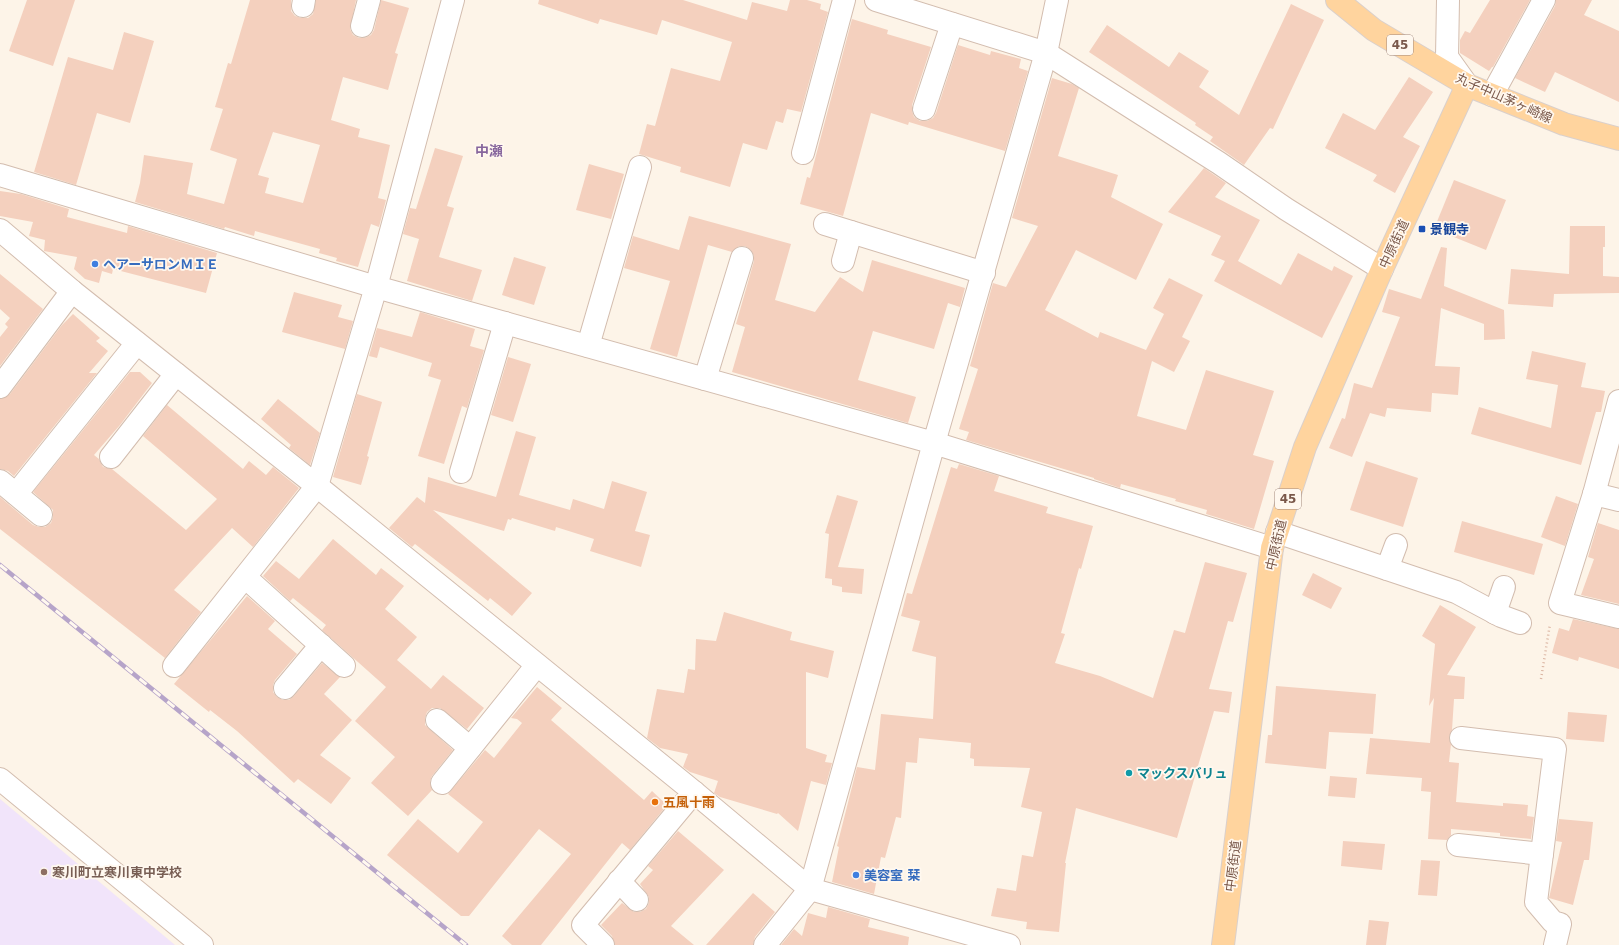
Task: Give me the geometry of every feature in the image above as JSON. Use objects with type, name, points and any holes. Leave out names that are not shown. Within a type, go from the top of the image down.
[{"type":"main road","name":"丸子中山茅ヶ崎線","points":[[1337,0],[1374,30],[1467,85],[1564,124],[1619,139]]},
{"type":"main road","name":"中原街道","points":[[1223,945],[1275,540],[1305,447],[1382,269],[1467,85]]},
{"type":"street","points":[[362,26],[369,0]]},
{"type":"street","points":[[174,666],[317,486],[376,287],[453,0]]},
{"type":"street","points":[[803,153],[844,0]]},
{"type":"street","points":[[876,0],[1046,53],[1219,163],[1286,209],[1382,269]]},
{"type":"street","points":[[765,945],[810,889],[934,443],[1046,53],[1056,0]]},
{"type":"street","points":[[1448,0],[1446,57],[1467,85]]},
{"type":"street","points":[[1492,95],[1544,0]]},
{"type":"street","points":[[924,109],[952,24]]},
{"type":"street","points":[[588,346],[640,167]]},
{"type":"street","points":[[0,175],[376,287],[1275,540],[1387,569],[1456,592],[1495,613],[1520,623]]},
{"type":"street","points":[[825,224],[984,273]]},
{"type":"street","points":[[0,230],[72,291],[317,486],[694,792],[810,889],[1009,945]]},
{"type":"street","points":[[843,261],[851,232]]},
{"type":"street","points":[[705,379],[742,258]]},
{"type":"street","points":[[0,387],[72,291]]},
{"type":"street","points":[[461,472],[505,323]]},
{"type":"street","points":[[41,515],[8,487],[137,343]]},
{"type":"street","points":[[111,457],[176,374]]},
{"type":"street","points":[[1619,401],[1594,494],[1560,603],[1619,617]]},
{"type":"street","points":[[1594,494],[1619,500]]},
{"type":"street","points":[[1387,569],[1396,545]]},
{"type":"street","points":[[245,577],[344,666]]},
{"type":"street","points":[[1495,613],[1504,587]]},
{"type":"street","points":[[285,688],[321,645]]},
{"type":"street","points":[[442,783],[537,665]]},
{"type":"street","points":[[437,720],[470,748]]},
{"type":"street","points":[[1461,738],[1555,749],[1536,902],[1553,922],[1560,924],[1555,945]]},
{"type":"street","points":[[0,779],[202,945]]},
{"type":"street","points":[[603,945],[583,925],[694,792]]},
{"type":"street","points":[[1458,845],[1542,854]]},
{"type":"street","points":[[619,881],[636,900]]},
{"type":"path","points":[[1541,679],[1554,610],[1560,603]]},
{"type":"shaded area","name":"寒川町立寒川東中学校","points":[[0,799],[175,945],[0,945]]},
{"type":"building","points":[[27,0],[75,0],[53,66],[9,51]]},
{"type":"building","points":[[250,0],[291,0],[291,11],[295,16],[308,18],[313,14],[316,0],[356,0],[350,29],[353,35],[359,38],[365,38],[371,35],[374,30],[381,0],[409,8],[395,53],[398,54],[388,90],[343,77],[331,120],[360,129],[358,137],[390,145],[378,198],[386,200],[379,227],[371,224],[358,267],[336,261],[337,258],[319,253],[320,249],[255,231],[254,236],[225,227],[224,229],[135,202],[140,183],[144,155],[193,163],[187,194],[224,204],[237,159],[210,150],[223,109],[215,107],[228,63],[231,64]],"holes":[[[273,132],[320,145],[303,203],[265,193],[269,178],[258,175]]]},
{"type":"building","points":[[539,0],[683,0],[747,20],[752,2],[787,11],[790,0],[807,0],[821,4],[820,9],[828,12],[801,112],[787,109],[783,123],[776,121],[767,150],[743,143],[730,187],[680,172],[681,167],[639,154],[647,124],[655,126],[671,68],[720,81],[732,42],[662,20],[657,35],[600,19],[598,24],[538,4]]},
{"type":"building","points":[[1490,0],[1530,0],[1493,67],[1489,71],[1460,53],[1460,40],[1465,31],[1470,33]]},
{"type":"building","points":[[1556,0],[1592,0],[1584,15],[1619,31],[1619,102],[1555,72],[1545,92],[1515,78],[1555,6]]},
{"type":"building","points":[[1291,4],[1324,20],[1273,129],[1270,128],[1244,165],[1210,141],[1213,137],[1195,125],[1196,123],[1089,52],[1107,25],[1169,67],[1179,52],[1209,71],[1199,87],[1239,115]]},
{"type":"building","points":[[852,19],[888,30],[887,34],[931,47],[912,105],[914,117],[920,121],[927,121],[933,118],[936,113],[958,45],[990,55],[991,51],[1021,59],[1019,68],[1028,71],[1005,151],[909,122],[908,125],[871,113],[843,216],[800,204],[807,177],[810,178]]},
{"type":"building","points":[[124,32],[154,41],[130,123],[97,113],[76,185],[34,172],[68,57],[113,70]]},
{"type":"building","points":[[1409,77],[1433,92],[1403,137],[1420,146],[1395,193],[1373,181],[1377,175],[1325,148],[1343,113],[1375,130]]},
{"type":"building","points":[[1052,78],[1072,84],[1079,88],[1058,156],[1118,175],[1111,197],[1163,224],[1136,280],[1076,250],[1045,310],[1098,338],[1100,332],[1146,350],[1164,314],[1153,308],[1169,278],[1203,295],[1182,337],[1190,341],[1174,372],[1152,361],[1137,416],[1186,430],[1206,370],[1274,391],[1253,455],[1274,461],[1254,529],[1206,514],[1207,510],[1175,501],[1176,499],[1121,484],[1120,488],[1094,478],[966,440],[969,432],[959,429],[978,369],[970,366],[993,283],[1006,287],[1038,226],[1012,218]]},
{"type":"building","points":[[435,148],[463,156],[447,206],[454,208],[439,257],[482,270],[472,301],[407,281],[419,239],[403,234],[410,208],[416,209]]},
{"type":"building","points":[[589,164],[624,174],[611,219],[576,210]]},
{"type":"building","points":[[1204,168],[1226,183],[1215,197],[1260,220],[1238,261],[1281,285],[1298,253],[1332,271],[1334,266],[1353,276],[1322,338],[1214,281],[1225,261],[1211,255],[1221,236],[1168,212]]},
{"type":"building","points":[[1454,180],[1506,200],[1486,250],[1434,229]]},
{"type":"building","points":[[0,191],[21,194],[69,209],[67,217],[127,233],[128,226],[217,253],[206,293],[113,269],[112,274],[102,271],[99,283],[85,279],[74,269],[77,257],[44,251],[45,240],[29,236],[33,222],[0,216]]},
{"type":"building","points":[[689,216],[791,244],[775,300],[815,312],[840,277],[863,292],[872,260],[965,288],[960,307],[948,303],[934,349],[873,331],[858,380],[916,397],[908,423],[732,372],[745,327],[736,324],[754,261],[754,256],[751,250],[745,246],[739,246],[732,252],[708,245],[677,357],[650,349],[670,281],[624,268],[633,236],[679,250]]},
{"type":"building","points":[[1570,226],[1605,226],[1603,276],[1619,277],[1619,293],[1554,294],[1553,307],[1508,304],[1511,269],[1569,274]]},
{"type":"building","points":[[1441,247],[1447,248],[1444,286],[1504,310],[1505,339],[1484,340],[1484,324],[1441,308],[1435,366],[1460,367],[1458,395],[1432,393],[1431,412],[1387,408],[1385,417],[1370,413],[1352,457],[1329,448],[1342,418],[1345,419],[1354,383],[1372,388],[1400,317],[1382,312],[1389,289],[1421,299]]},
{"type":"building","points":[[514,257],[546,267],[534,305],[502,295]]},
{"type":"building","points":[[0,274],[43,309],[0,366],[0,337],[8,327],[5,324],[10,318],[0,309]]},
{"type":"building","points":[[294,292],[342,305],[338,317],[353,321],[345,349],[282,332]]},
{"type":"building","points":[[420,312],[475,329],[470,346],[484,350],[467,408],[462,406],[444,464],[418,456],[441,380],[428,376],[432,363],[380,347],[377,358],[369,356],[377,328],[412,337]]},
{"type":"building","points":[[73,314],[100,338],[96,341],[108,351],[89,373],[97,373],[14,476],[8,471],[0,469],[0,399],[10,394],[62,325]]},
{"type":"building","points":[[1532,351],[1586,363],[1581,387],[1605,391],[1601,412],[1596,412],[1581,465],[1471,434],[1479,407],[1551,428],[1558,385],[1526,379]]},
{"type":"building","points":[[508,357],[531,364],[513,422],[491,415]]},
{"type":"building","points":[[130,372],[140,372],[152,383],[120,425],[94,455],[99,459],[103,467],[112,469],[186,530],[217,499],[143,436],[167,405],[243,469],[249,461],[266,475],[273,467],[299,488],[253,547],[232,528],[174,590],[201,612],[165,658],[0,529],[0,497],[33,525],[45,527],[51,523],[53,510],[33,492]]},
{"type":"building","points":[[357,394],[382,402],[367,456],[369,457],[361,485],[333,477]]},
{"type":"building","points":[[278,399],[320,433],[310,465],[289,448],[291,445],[261,419]]},
{"type":"building","points":[[516,431],[536,437],[519,495],[570,510],[573,499],[604,509],[612,481],[647,492],[635,531],[650,535],[641,567],[590,551],[594,539],[556,527],[555,531],[512,518],[511,520],[508,519],[504,531],[433,510],[532,593],[512,616],[490,598],[488,601],[415,544],[412,547],[389,528],[417,497],[425,503],[428,477],[496,497]]},
{"type":"building","points":[[1366,461],[1418,478],[1403,527],[1350,510]]},
{"type":"building","points":[[959,464],[999,476],[994,491],[1048,507],[1046,513],[1093,526],[1081,569],[1079,568],[1061,633],[1065,634],[1055,663],[1100,676],[1153,698],[1174,630],[1185,633],[1205,562],[1247,573],[1233,622],[1228,621],[1209,689],[1232,692],[1229,713],[1214,711],[1177,838],[1076,808],[1065,863],[1059,932],[1026,929],[1027,922],[991,916],[997,888],[1016,891],[1022,855],[1033,857],[1042,812],[1021,807],[1030,768],[974,766],[974,759],[970,758],[971,743],[919,738],[917,763],[906,762],[901,818],[896,817],[885,858],[881,857],[874,894],[832,882],[839,847],[837,846],[857,767],[875,770],[881,714],[933,719],[936,657],[912,651],[920,621],[901,616],[907,593],[912,594],[951,467],[957,469]]},
{"type":"building","points":[[837,495],[858,501],[838,567],[864,569],[862,594],[842,592],[842,587],[832,585],[832,579],[825,578],[829,534],[825,533]]},
{"type":"building","points":[[1556,496],[1578,504],[1565,546],[1541,537]]},
{"type":"building","points":[[1462,521],[1543,544],[1534,575],[1454,552]]},
{"type":"building","points":[[1598,523],[1619,530],[1619,604],[1581,595],[1594,559],[1588,557]]},
{"type":"building","points":[[333,539],[376,575],[381,568],[404,586],[385,609],[417,637],[397,660],[431,689],[443,675],[484,708],[467,729],[440,708],[432,708],[427,712],[425,725],[453,750],[432,776],[430,781],[432,790],[408,816],[371,783],[395,757],[355,721],[386,687],[322,630],[326,625],[293,598],[290,601],[263,576],[276,561],[299,579]]},
{"type":"building","points":[[1313,573],[1342,588],[1331,609],[1302,595]]},
{"type":"building","points":[[247,596],[275,621],[268,629],[297,654],[275,680],[273,692],[277,697],[283,700],[289,700],[322,663],[340,677],[324,694],[352,720],[320,755],[351,778],[331,804],[298,779],[294,783],[237,731],[210,710],[209,712],[174,684]]},
{"type":"building","points":[[1440,605],[1476,627],[1447,675],[1465,677],[1464,699],[1454,699],[1452,730],[1449,737],[1451,744],[1449,762],[1459,763],[1456,802],[1503,806],[1503,803],[1528,805],[1527,816],[1534,817],[1531,839],[1500,836],[1500,833],[1451,829],[1451,835],[1447,840],[1428,839],[1431,792],[1421,791],[1422,778],[1366,774],[1370,738],[1430,743],[1434,698],[1429,706],[1435,644],[1422,636]]},
{"type":"building","points":[[724,612],[792,632],[790,640],[834,651],[828,678],[806,672],[806,748],[827,755],[825,762],[832,763],[826,785],[811,781],[798,831],[778,813],[777,814],[720,797],[714,793],[718,781],[690,772],[683,767],[688,754],[660,748],[647,738],[657,689],[684,693],[688,669],[695,670],[696,639],[716,641]]},
{"type":"building","points":[[1573,619],[1619,629],[1619,669],[1579,657],[1578,661],[1552,653],[1559,628],[1569,631]]},
{"type":"building","points":[[1276,686],[1376,694],[1373,734],[1329,732],[1326,769],[1265,763],[1268,735],[1272,735]]},
{"type":"building","points":[[537,687],[562,708],[551,720],[644,800],[652,791],[667,805],[630,850],[622,843],[541,945],[512,945],[502,936],[571,854],[539,829],[469,916],[461,916],[387,855],[418,819],[458,853],[483,822],[448,794],[485,750],[494,758],[522,723],[517,719],[511,718]]},
{"type":"building","points":[[1568,712],[1607,715],[1604,742],[1566,739]]},
{"type":"building","points":[[1330,776],[1357,778],[1355,798],[1328,796]]},
{"type":"building","points":[[1559,819],[1593,822],[1589,860],[1584,860],[1573,905],[1549,898],[1562,842],[1556,841]]},
{"type":"building","points":[[678,831],[724,870],[671,926],[694,945],[615,945],[612,936],[601,925],[622,903],[634,912],[640,912],[646,909],[649,903],[649,897],[640,884],[653,870],[648,866]]},
{"type":"building","points":[[1343,841],[1385,844],[1382,870],[1341,866]]},
{"type":"building","points":[[1421,860],[1440,861],[1437,896],[1418,895]]},
{"type":"building","points":[[753,893],[775,912],[755,937],[753,945],[706,945]]},
{"type":"building","points":[[828,907],[870,919],[868,927],[909,937],[908,945],[781,945],[794,929],[802,936],[808,913],[826,918]]},
{"type":"building","points":[[1369,920],[1389,922],[1386,945],[1366,945]]},
{"type":"railway","points":[[0,565],[466,945]]},
{"type":"place","name":"景観寺","points":[[1422,229]]},
{"type":"place","name":"ヘアーサロンＭＩＥ","points":[[95,264]]},
{"type":"place","name":"マックスバリュ","points":[[1129,773]]},
{"type":"place","name":"五風十雨","points":[[655,802]]},
{"type":"place","name":"寒川町立寒川東中学校","points":[[44,872]]},
{"type":"place","name":"美容室 栞","points":[[856,875]]},
{"type":"district","name":"中瀬","points":[[489,151]]}]
